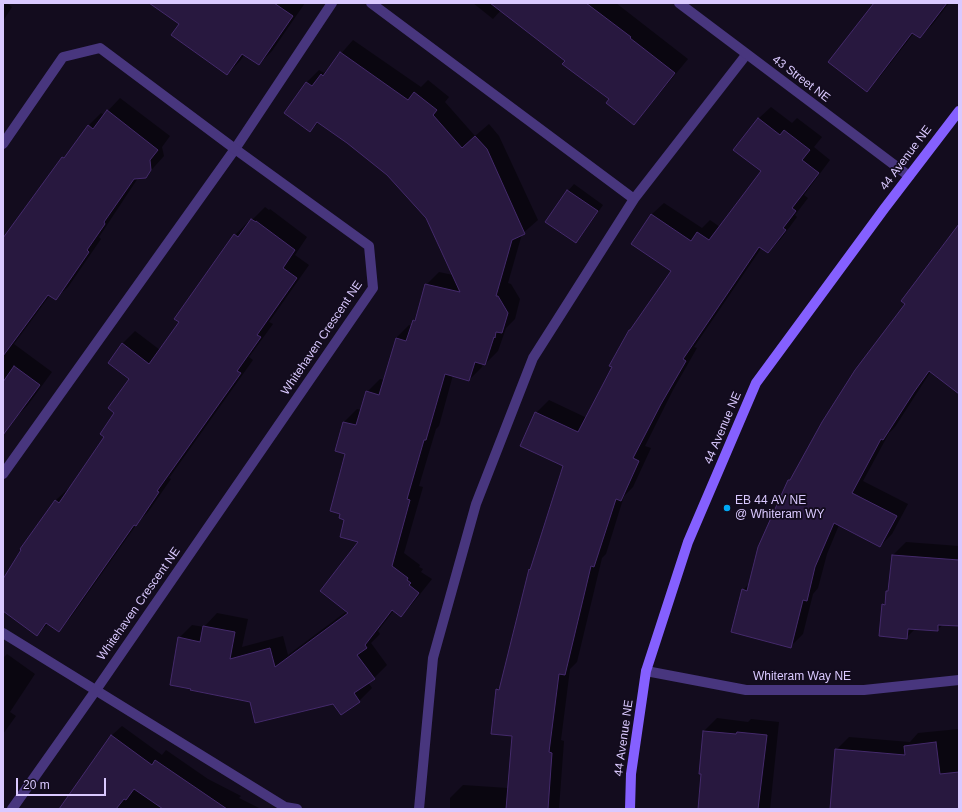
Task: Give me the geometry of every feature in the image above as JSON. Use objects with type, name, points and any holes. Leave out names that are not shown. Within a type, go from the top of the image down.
[{"type":"street","points":[[3,474],[235,149],[332,3]]},
{"type":"street","points":[[371,3],[634,199]]},
{"type":"street","name":"43 Street NE","points":[[679,3],[746,55],[909,176]]},
{"type":"street","name":"Whitehaven Crescent NE","points":[[3,144],[63,57],[100,48],[235,149],[369,246],[374,288],[12,809]]},
{"type":"street","points":[[419,809],[433,658],[476,504],[533,358],[634,199],[746,55]]},
{"type":"street","name":"44 Avenue NE","points":[[630,809],[631,774],[646,672],[688,542],[756,383],[959,111]]},
{"type":"street","points":[[3,633],[285,807],[297,809]]},
{"type":"street","name":"Whiteram Way NE","points":[[646,672],[746,690],[864,690],[959,680]]},
{"type":"building","points":[[149,3],[274,3],[293,16],[259,65],[242,54],[227,75],[171,35],[179,24]]},
{"type":"building","points":[[490,3],[586,3],[675,73],[634,125],[606,103],[609,99],[562,64],[565,61]]},
{"type":"building","points":[[874,3],[947,3],[920,38],[912,33],[867,92],[828,62]]},
{"type":"building","points":[[340,52],[408,100],[414,92],[437,110],[433,115],[462,148],[475,136],[487,149],[525,234],[512,240],[496,296],[498,296],[508,313],[502,333],[496,332],[485,365],[475,362],[469,381],[445,374],[407,499],[410,500],[392,566],[408,578],[407,580],[411,583],[409,585],[419,593],[401,617],[392,610],[365,645],[367,648],[357,655],[375,679],[354,693],[360,702],[341,715],[333,704],[255,723],[250,702],[170,685],[178,637],[200,642],[203,626],[235,632],[230,659],[270,648],[275,667],[348,613],[320,591],[358,542],[340,537],[344,520],[339,518],[340,514],[330,511],[345,454],[335,451],[343,422],[356,425],[366,391],[379,395],[396,338],[406,341],[413,320],[415,321],[425,284],[460,292],[426,218],[387,175],[347,143],[317,122],[310,132],[284,113],[306,82],[312,86],[321,74],[323,76]]},
{"type":"building","points":[[107,110],[158,150],[150,160],[151,170],[146,178],[134,179],[104,222],[105,224],[87,250],[89,252],[56,300],[48,295],[3,356],[3,238],[62,157],[64,158],[88,125],[93,129]]},
{"type":"building","points":[[758,118],[780,135],[784,130],[810,150],[802,160],[819,173],[792,208],[796,211],[783,228],[786,230],[768,253],[759,247],[683,359],[686,361],[661,404],[633,458],[639,461],[621,501],[616,499],[594,567],[591,566],[565,675],[559,674],[549,752],[552,753],[548,809],[506,809],[512,736],[491,734],[496,689],[499,690],[529,569],[530,570],[563,466],[520,446],[535,412],[578,432],[612,367],[609,366],[629,330],[671,271],[631,244],[651,214],[691,241],[697,232],[709,240],[761,171],[733,150]]},
{"type":"building","points":[[567,190],[598,211],[576,243],[545,222]]},
{"type":"building","points":[[251,219],[256,221],[295,250],[283,268],[297,278],[257,335],[261,337],[237,371],[241,373],[157,491],[159,492],[136,526],[134,525],[59,632],[46,623],[37,636],[3,611],[3,579],[21,550],[20,549],[55,500],[59,503],[104,437],[100,434],[114,413],[108,408],[129,379],[108,363],[122,343],[149,364],[179,322],[174,319],[234,234],[238,237]]},
{"type":"building","points":[[959,224],[959,394],[929,371],[883,440],[881,439],[852,493],[897,516],[880,547],[834,523],[815,567],[807,601],[803,600],[791,648],[731,632],[742,589],[747,591],[758,547],[788,480],[790,480],[822,422],[855,370],[905,304],[901,301]]},
{"type":"building","points":[[14,366],[40,385],[3,435],[3,382]]},
{"type":"building","points":[[892,555],[959,560],[959,626],[938,625],[938,631],[908,629],[907,639],[879,636],[882,604],[885,605],[886,591],[888,591]]},
{"type":"building","points":[[703,731],[767,735],[758,809],[698,809],[701,774],[699,774]]},
{"type":"building","points":[[111,735],[152,765],[155,760],[227,809],[163,809],[134,789],[126,800],[124,799],[116,809],[59,809]]},
{"type":"building","points":[[936,742],[940,774],[959,772],[959,809],[830,809],[835,749],[905,755],[904,746]]},
{"type":"place","name":"EB 44 AV NE @ Whiteram WY","points":[[727,508]]}]
